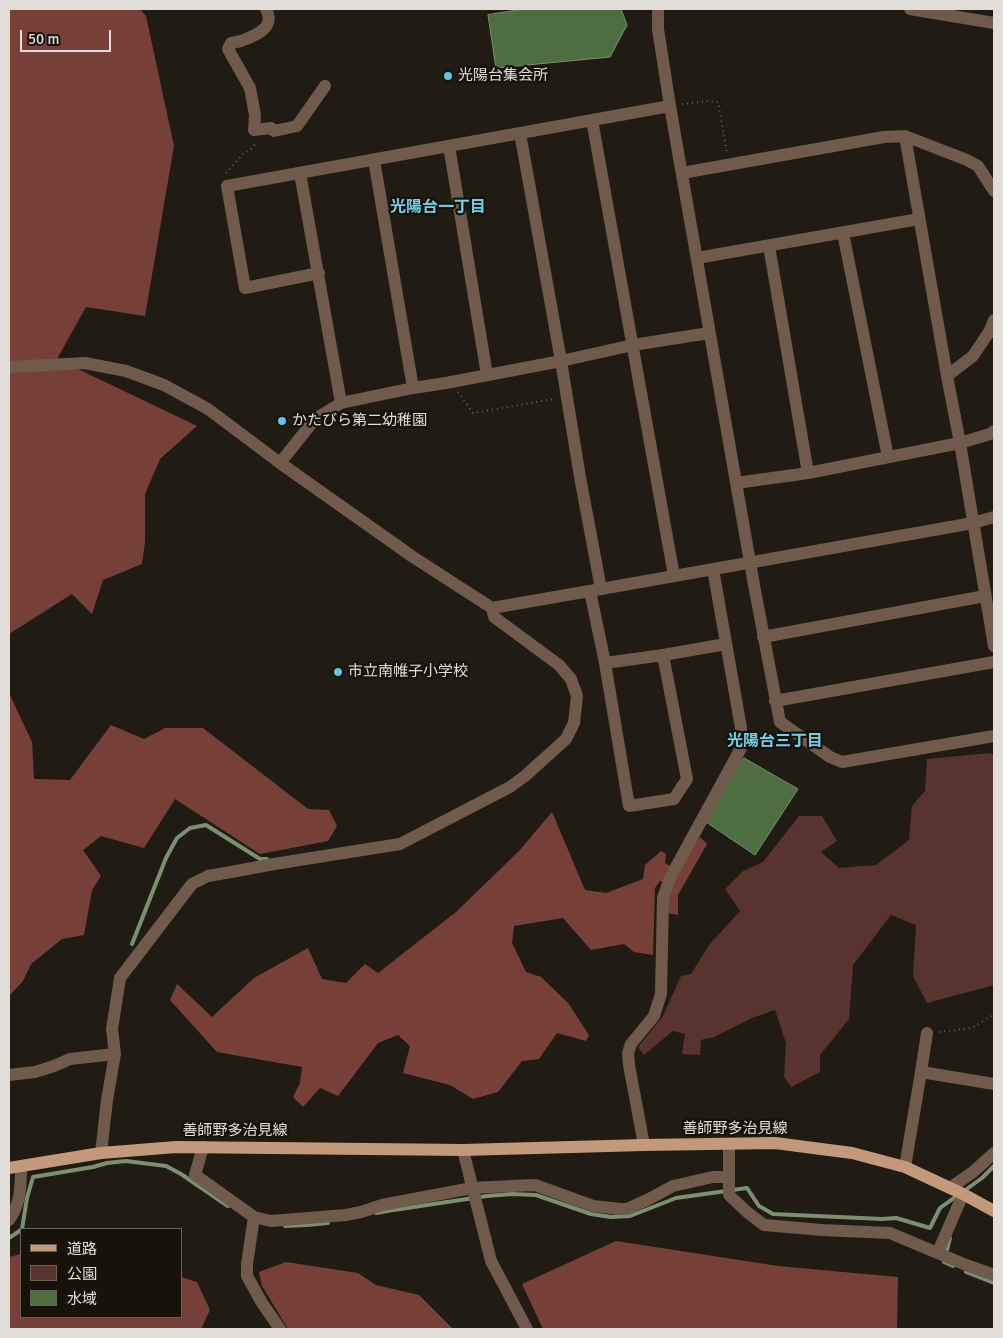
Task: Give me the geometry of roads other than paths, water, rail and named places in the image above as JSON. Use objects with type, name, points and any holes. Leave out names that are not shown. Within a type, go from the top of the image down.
[{"type":"main road","name":"善師野多治見線","points":[[15,1167],[102,1153],[176,1147],[463,1150],[774,1143],[852,1154],[905,1167],[957,1191],[994,1211]]},
{"type":"street","points":[[266,9],[269,19],[268,24],[248,38],[238,42],[231,42],[228,49],[250,88],[255,116],[254,130],[271,128],[274,131],[298,126],[325,86]]},
{"type":"street","points":[[658,9],[658,29],[670,106],[750,563],[780,722],[830,757],[842,762],[994,736]]},
{"type":"street","points":[[910,9],[994,23]]},
{"type":"street","points":[[319,273],[246,288],[226,186],[670,106]]},
{"type":"street","points":[[592,120],[674,576]]},
{"type":"street","points":[[520,133],[580,477],[605,664],[629,806],[674,799],[687,779],[663,656]]},
{"type":"street","points":[[682,173],[884,137],[905,136],[978,166],[994,191]]},
{"type":"street","points":[[905,136],[994,646]]},
{"type":"street","points":[[449,146],[487,376]]},
{"type":"street","points":[[374,160],[413,388]]},
{"type":"street","points":[[300,173],[341,403]]},
{"type":"street","points":[[697,258],[919,219]]},
{"type":"street","points":[[843,232],[888,457]]},
{"type":"street","points":[[769,246],[808,473]]},
{"type":"street","points":[[947,376],[974,356],[994,320]]},
{"type":"street","points":[[280,463],[315,419],[341,403],[413,388],[487,376],[633,345],[709,333]]},
{"type":"street","points":[[9,367],[85,363],[126,370],[164,385],[208,409],[280,463],[413,557],[492,608],[973,523],[994,517]]},
{"type":"street","points":[[736,482],[808,473],[960,443],[994,432]]},
{"type":"street","points":[[644,1145],[628,1054],[631,1044],[654,1016],[661,994],[663,898],[670,878],[741,748],[741,728],[713,569]]},
{"type":"street","points":[[764,637],[985,596]]},
{"type":"street","points":[[102,1153],[116,1054],[112,1029],[120,978],[192,884],[208,876],[260,866],[400,844],[510,787],[566,739],[574,723],[577,696],[571,679],[560,665],[494,617],[492,608]]},
{"type":"street","points":[[605,664],[663,656],[726,644]]},
{"type":"street","points":[[775,701],[994,662]]},
{"type":"street","points":[[905,1167],[927,1033]]},
{"type":"street","points":[[9,1075],[35,1072],[70,1059],[116,1054]]},
{"type":"street","points":[[921,1072],[994,1084]]},
{"type":"street","points":[[729,1144],[729,1195],[764,1225],[890,1233],[994,1275]]},
{"type":"street","points":[[202,1147],[195,1175],[254,1217],[271,1221],[361,1212],[382,1205],[472,1188],[534,1185],[593,1206],[627,1209],[673,1186],[713,1178],[729,1180]]},
{"type":"street","points":[[463,1150],[491,1261],[527,1329]]},
{"type":"street","points":[[938,1252],[958,1207],[957,1191],[972,1172],[994,1153]]},
{"type":"street","points":[[9,1220],[15,1211],[21,1186],[15,1167]]},
{"type":"street","points":[[254,1217],[247,1276],[280,1329]]},
{"type":"water","points":[[524,9],[621,9],[627,25],[610,57],[496,68],[488,15]]},
{"type":"water","points":[[744,758],[798,789],[755,855],[703,820]]},
{"type":"waterway","points":[[132,944],[166,858],[177,838],[190,828],[206,825],[260,859],[267,859],[268,863]]},
{"type":"waterway","points":[[22,1228],[27,1198],[33,1177],[107,1163],[126,1161],[166,1166],[228,1206]]},
{"type":"waterway","points":[[964,1191],[982,1178],[994,1166]]},
{"type":"waterway","points":[[732,1190],[747,1188],[759,1206],[773,1214],[896,1218],[930,1228],[940,1208],[958,1195]]},
{"type":"waterway","points":[[376,1213],[512,1194],[536,1195],[591,1214],[611,1217],[630,1216],[676,1198],[726,1191]]},
{"type":"waterway","points":[[285,1226],[328,1223]]},
{"type":"waterway","points":[[9,1238],[20,1231]]},
{"type":"waterway","points":[[950,1238],[944,1262],[953,1266]]},
{"type":"waterway","points":[[966,1272],[994,1283]]},
{"type":"place","name":"光陽台集会所","points":[[448,76]]},
{"type":"place","name":"かたびら第二幼稚園","points":[[282,421]]},
{"type":"place","name":"市立南帷子小学校","points":[[338,672]]},
{"type":"district","name":"光陽台一丁目","points":[[438,208]]},
{"type":"district","name":"光陽台三丁目","points":[[775,742]]}]
